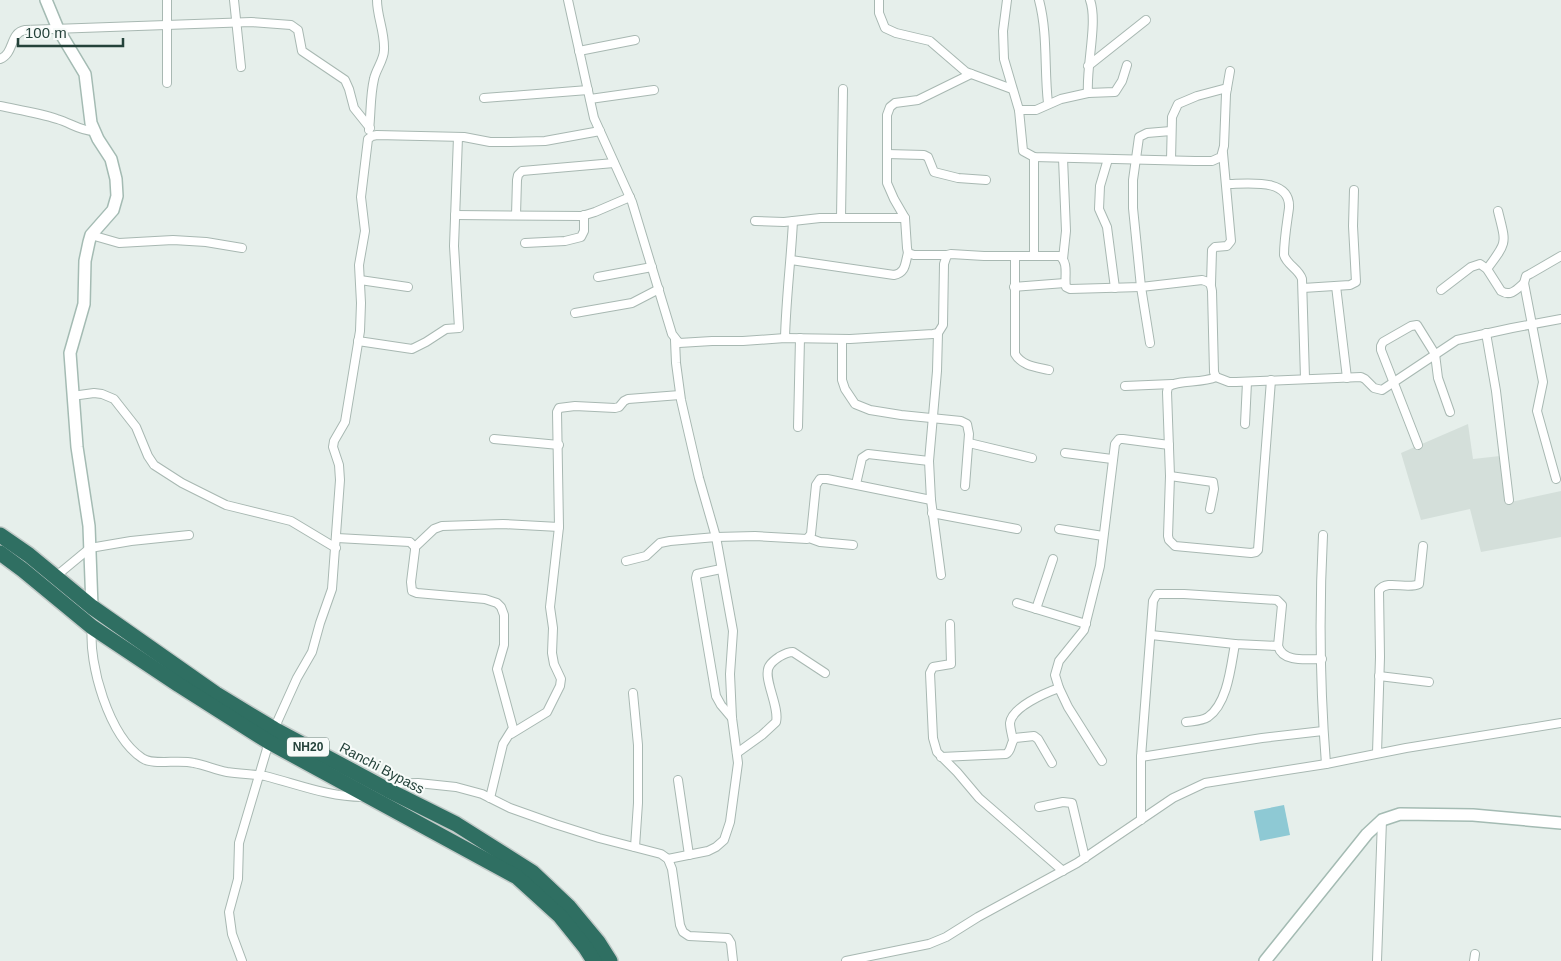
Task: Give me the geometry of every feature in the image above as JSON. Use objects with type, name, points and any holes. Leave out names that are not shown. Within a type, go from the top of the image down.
[{"type":"highway","name":"Ranchi Bypass","points":[[0,535],[92,607],[271,735]]},
{"type":"highway","name":"Ranchi Bypass","points":[[0,553],[92,627],[179,685],[372,790],[517,878],[560,916],[594,961]]},
{"type":"highway","name":"Ranchi Bypass","points":[[372,790],[456,824],[532,872],[569,907],[598,942],[610,961]]},
{"type":"street","points":[[46,0],[58,29],[87,82],[89,115],[94,132],[114,166],[117,196],[113,210],[91,235],[85,261],[84,304],[70,353],[76,447],[89,526],[92,607]]},
{"type":"street","points":[[167,0],[167,83]]},
{"type":"street","points":[[234,0],[241,67]]},
{"type":"street","points":[[242,961],[232,934],[229,912],[238,879],[239,843],[271,735],[297,678],[315,646],[320,622],[332,589],[337,538],[340,471],[333,447],[334,441],[346,422],[358,341],[362,303],[359,265],[365,231],[361,197],[370,128],[372,86],[384,53],[383,29],[377,0]]},
{"type":"street","points":[[568,0],[594,118],[630,197],[675,340],[680,395],[699,478],[716,537],[732,631],[730,674],[732,718],[738,754],[736,788],[728,832],[724,840],[716,847],[668,859]]},
{"type":"street","points":[[879,0],[879,13],[885,28],[896,33],[930,41],[961,69],[1012,89]]},
{"type":"street","points":[[1008,0],[1003,31],[1003,50],[1019,110],[1023,151],[1034,157],[1212,161],[1221,157],[1222,153]]},
{"type":"street","points":[[1039,0],[1045,33],[1048,103]]},
{"type":"street","points":[[1088,93],[1088,66],[1093,16],[1090,0]]},
{"type":"street","points":[[1088,66],[1146,20]]},
{"type":"street","points":[[0,59],[8,54],[16,34],[20,31],[168,24],[274,23],[296,28],[300,34],[302,51],[345,80],[354,108],[370,128]]},
{"type":"street","points":[[579,51],[635,40]]},
{"type":"street","points":[[1019,110],[1036,110],[1048,103],[1088,93],[1115,92],[1122,81],[1127,66]]},
{"type":"street","points":[[1216,377],[1213,353],[1212,250],[1215,247],[1227,246],[1231,242],[1222,153],[1230,70]]},
{"type":"street","points":[[792,260],[894,275],[900,274],[903,271],[908,253],[906,248],[905,218],[887,183],[887,115],[894,103],[918,100],[971,74]]},
{"type":"street","points":[[1170,160],[1172,117],[1178,104],[1197,96],[1227,88]]},
{"type":"street","points":[[841,218],[843,89]]},
{"type":"street","points":[[484,98],[588,90]]},
{"type":"street","points":[[590,100],[654,90]]},
{"type":"street","points":[[0,106],[48,116],[82,130],[94,132]]},
{"type":"street","points":[[368,139],[377,135],[458,137],[490,142],[536,142],[600,131]]},
{"type":"street","points":[[1150,343],[1141,286],[1132,197],[1133,174],[1139,137],[1147,133],[1171,131]]},
{"type":"street","points":[[358,341],[412,348],[446,330],[458,328],[454,246],[458,137]]},
{"type":"street","points":[[887,154],[924,155],[928,157],[934,172],[958,178],[986,180]]},
{"type":"street","points":[[1034,157],[1034,255]]},
{"type":"street","points":[[1064,158],[1066,224],[1064,259],[1066,287],[1075,290],[1115,288],[1202,280],[1208,281],[1211,284]]},
{"type":"street","points":[[1108,159],[1100,186],[1099,209],[1107,227],[1115,288]]},
{"type":"street","points":[[516,215],[517,180],[518,175],[522,171],[614,163]]},
{"type":"street","points":[[1226,184],[1267,184],[1276,187],[1287,195],[1289,206],[1284,254],[1286,259],[1301,274],[1305,378]]},
{"type":"street","points":[[1303,288],[1350,285],[1356,282],[1353,226],[1354,190]]},
{"type":"street","points":[[455,216],[584,215],[630,197]]},
{"type":"street","points":[[1487,269],[1503,247],[1505,241],[1498,211]]},
{"type":"street","points":[[525,243],[565,241],[581,237],[584,231],[584,215]]},
{"type":"street","points":[[755,221],[776,222],[820,218],[905,218]]},
{"type":"street","points":[[785,338],[794,221]]},
{"type":"street","points":[[91,235],[120,243],[174,240],[206,242],[242,248]]},
{"type":"street","points":[[908,253],[1015,256],[1053,255],[1064,259]]},
{"type":"street","points":[[941,575],[932,513],[929,461],[937,370],[938,332],[943,325],[944,264],[947,255]]},
{"type":"street","points":[[1015,256],[1016,354],[1023,363],[1049,370]]},
{"type":"street","points":[[1556,479],[1537,411],[1543,382],[1524,283],[1526,276],[1561,256]]},
{"type":"street","points":[[1441,290],[1471,267],[1480,264],[1487,269],[1505,294],[1513,293],[1524,283]]},
{"type":"street","points":[[598,277],[652,267]]},
{"type":"street","points":[[360,280],[408,288]]},
{"type":"street","points":[[1014,287],[1065,283]]},
{"type":"street","points":[[1336,286],[1347,378]]},
{"type":"street","points":[[575,313],[632,303],[659,289]]},
{"type":"street","points":[[1126,386],[1200,382],[1216,377],[1229,382],[1247,382],[1361,377],[1378,390],[1394,383],[1457,340],[1561,319]]},
{"type":"street","points":[[1418,445],[1381,350],[1380,346],[1383,342],[1410,326],[1417,325],[1435,354],[1438,378],[1450,412]]},
{"type":"street","points":[[675,340],[682,344],[785,338],[842,339],[927,335],[938,332]]},
{"type":"street","points":[[1486,333],[1496,391],[1509,500]]},
{"type":"street","points":[[798,428],[800,338]]},
{"type":"street","points":[[842,339],[842,380],[845,389],[855,404],[870,410],[967,424],[969,428],[965,486]]},
{"type":"street","points":[[1172,384],[1168,387],[1167,392],[1170,476],[1168,536],[1172,544],[1188,548],[1256,552],[1271,380]]},
{"type":"street","points":[[1246,424],[1247,382]]},
{"type":"street","points":[[72,396],[102,394],[114,399],[136,427],[148,456],[154,464],[182,483],[226,505],[290,521],[336,548]]},
{"type":"street","points":[[490,798],[503,744],[511,734],[547,712],[560,686],[561,679],[554,664],[552,653],[553,628],[550,607],[560,527],[557,412],[562,407],[615,408],[628,399],[680,395]]},
{"type":"street","points":[[494,439],[558,446]]},
{"type":"street","points":[[1102,760],[1073,716],[1059,688],[1055,675],[1059,661],[1080,636],[1086,624],[1098,574],[1115,444],[1119,439],[1169,445]]},
{"type":"street","points":[[968,443],[1032,458]]},
{"type":"street","points":[[1065,453],[1112,459]]},
{"type":"street","points":[[856,484],[864,455],[929,461]]},
{"type":"street","points":[[1170,476],[1213,482],[1214,490],[1210,509]]},
{"type":"street","points":[[809,538],[817,481],[820,479],[856,484],[931,500]]},
{"type":"street","points":[[932,513],[1017,529]]},
{"type":"street","points":[[511,734],[512,722],[497,669],[504,645],[504,614],[501,607],[497,603],[485,599],[412,591],[411,582],[415,547],[434,529],[442,526],[503,524],[560,527]]},
{"type":"street","points":[[1059,529],[1103,536]]},
{"type":"street","points":[[56,577],[90,548],[131,541],[189,535]]},
{"type":"street","points":[[1323,535],[1321,598],[1326,764]]},
{"type":"street","points":[[626,561],[646,556],[660,543],[716,537],[809,538],[820,542],[853,545]]},
{"type":"street","points":[[337,538],[410,542],[415,547]]},
{"type":"street","points":[[1377,753],[1379,590],[1382,586],[1386,585],[1411,586],[1419,584],[1423,546]]},
{"type":"street","points":[[1036,609],[1053,559]]},
{"type":"street","points":[[722,569],[702,572],[697,574],[696,578],[716,696],[732,718]]},
{"type":"street","points":[[1141,820],[1141,757],[1153,601],[1157,594],[1277,600],[1282,605],[1278,646],[1283,655],[1322,659]]},
{"type":"street","points":[[1017,603],[1086,624]]},
{"type":"street","points":[[950,624],[951,664],[932,667],[930,673],[933,738],[937,752],[979,798],[1063,871]]},
{"type":"street","points":[[92,627],[90,642],[102,699],[118,730],[131,749],[148,762],[183,761],[227,772],[259,775],[345,796],[372,790],[434,784],[456,787],[482,794],[555,824],[661,854],[668,859],[672,869],[680,925],[683,932],[689,936],[728,938],[731,944],[733,961]]},
{"type":"street","points":[[1151,635],[1235,644],[1278,646]]},
{"type":"street","points":[[1186,722],[1208,717],[1220,702],[1225,690],[1235,644]]},
{"type":"street","points":[[738,754],[776,722],[776,710],[767,672],[772,662],[785,653],[793,652],[825,673]]},
{"type":"street","points":[[1379,676],[1429,682]]},
{"type":"street","points":[[941,757],[1006,754],[1010,751],[1013,740],[1010,725],[1014,715],[1034,698],[1059,688]]},
{"type":"street","points":[[633,693],[638,739],[638,803],[635,847]]},
{"type":"street","points":[[846,961],[938,941],[1085,858],[1173,798],[1205,783],[1561,723]]},
{"type":"street","points":[[1141,757],[1262,738],[1324,731]]},
{"type":"street","points":[[1013,740],[1017,737],[1030,736],[1037,738],[1052,763]]},
{"type":"street","points":[[678,780],[689,855]]},
{"type":"street","points":[[1039,807],[1072,802],[1085,858]]},
{"type":"street","points":[[1265,961],[1366,834],[1382,820],[1400,814],[1420,814],[1561,823]]},
{"type":"street","points":[[1378,961],[1382,820]]},
{"type":"shaded area","points":[[1468,424],[1473,459],[1500,456],[1506,503],[1561,491],[1561,537],[1481,552],[1470,509],[1421,520],[1401,453]]},
{"type":"water","points":[[1284,805],[1290,835],[1260,841],[1254,811]]}]
